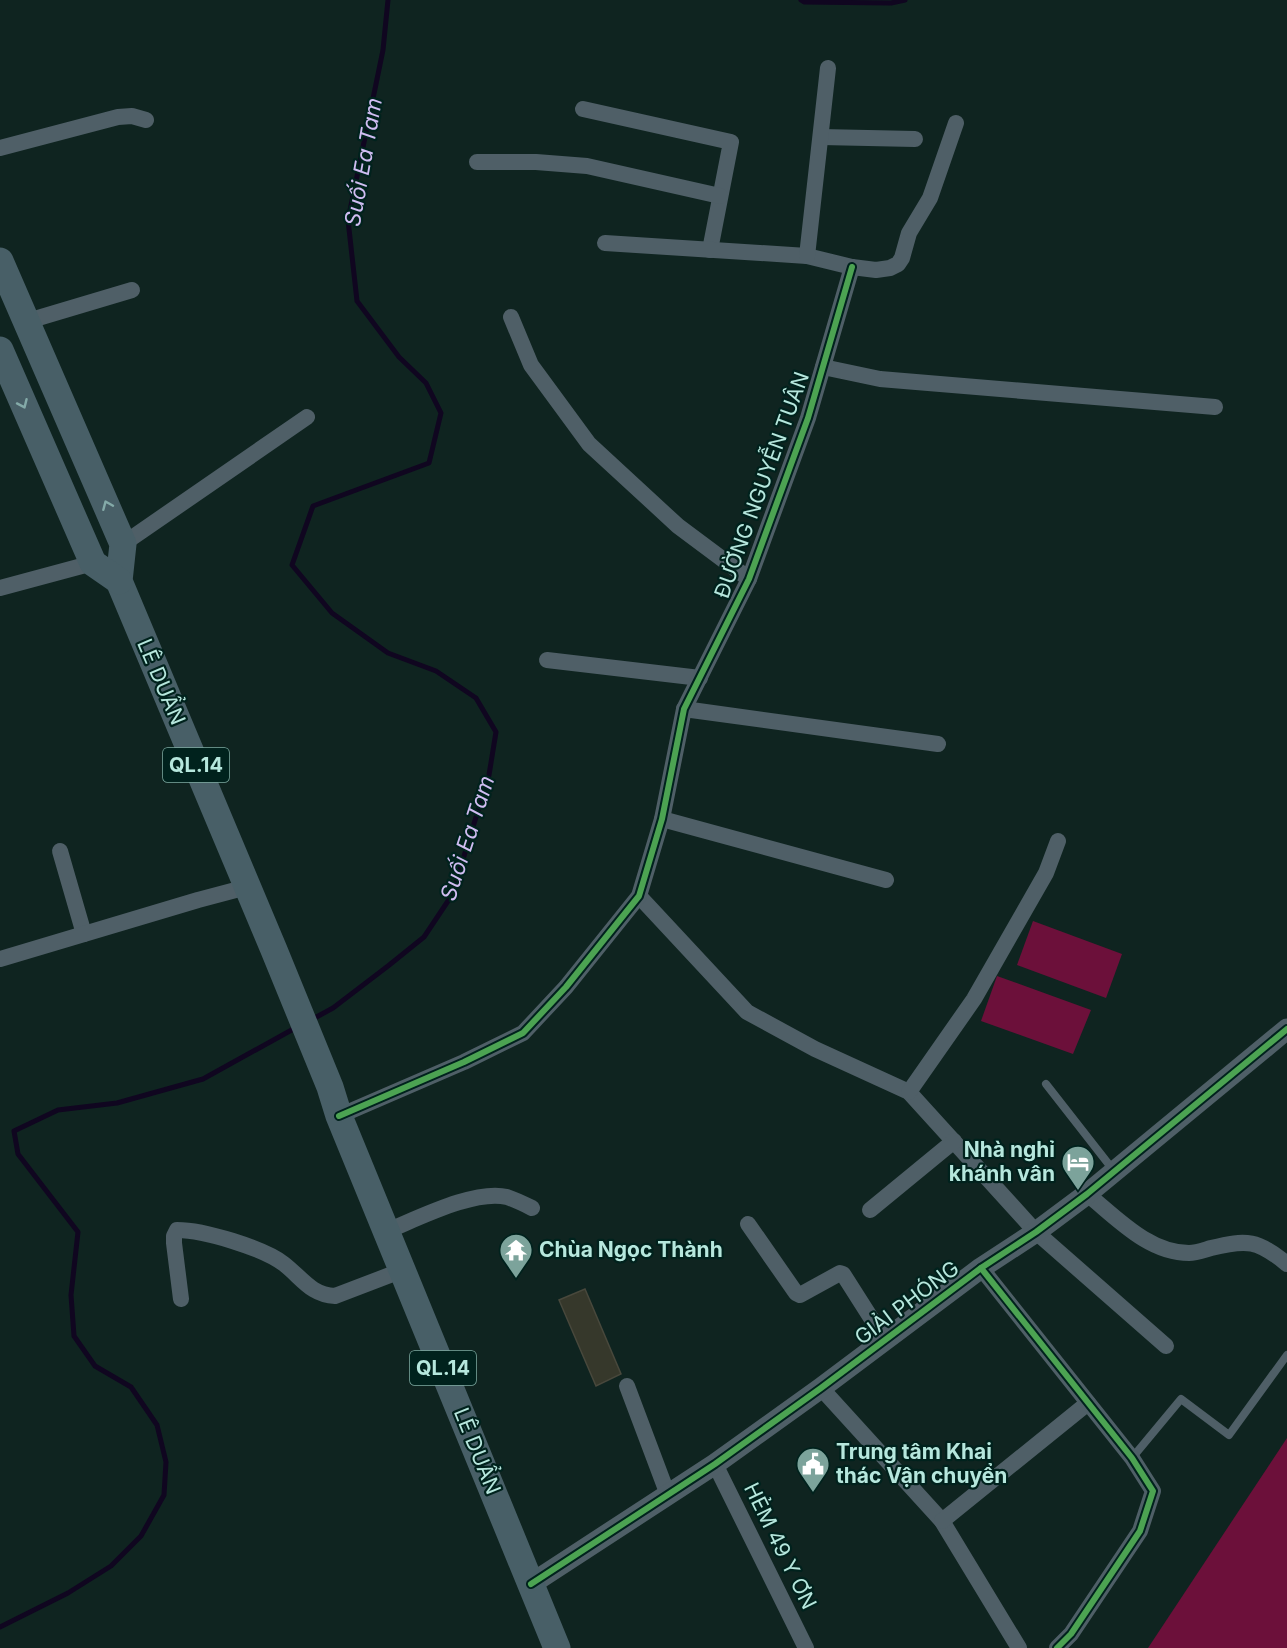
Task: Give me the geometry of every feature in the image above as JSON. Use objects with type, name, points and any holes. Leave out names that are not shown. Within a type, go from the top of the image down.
[{"type":"main road","points":[[0,261],[123,544],[118,581],[93,563],[1,355]]},
{"type":"main road","name":"LÊ DUẨN","points":[[118,581],[274,950],[330,1087],[339,1116],[557,1648]]},
{"type":"street","points":[[807,256],[828,68]]},
{"type":"street","points":[[583,108],[731,142],[710,250]]},
{"type":"street","points":[[0,148],[118,117],[146,120]]},
{"type":"street","points":[[605,243],[807,256],[852,267],[876,270],[890,268],[898,264],[902,258],[909,233],[930,198],[956,123]]},
{"type":"street","points":[[821,137],[915,139]]},
{"type":"street","points":[[477,162],[536,162],[588,166],[720,196]]},
{"type":"street","name":"ĐƯỜNG NGUYỄN TUÂN","points":[[339,1116],[464,1062],[523,1033],[566,987],[639,896],[662,819],[684,709],[749,579],[808,418],[852,267]]},
{"type":"street","points":[[28,321],[132,290]]},
{"type":"street","points":[[511,317],[531,365],[589,444],[678,526],[749,579]]},
{"type":"street","points":[[823,366],[880,380],[1215,407]]},
{"type":"street","points":[[123,544],[307,417]]},
{"type":"street","points":[[0,588],[93,563]]},
{"type":"street","points":[[547,660],[700,678]]},
{"type":"street","points":[[684,709],[938,744]]},
{"type":"street","points":[[662,819],[886,880]]},
{"type":"street","points":[[909,1092],[974,999],[1046,873],[1058,841]]},
{"type":"street","points":[[60,851],[84,934]]},
{"type":"street","points":[[0,959],[247,887]]},
{"type":"street","points":[[639,896],[747,1012],[815,1049],[909,1092],[1036,1232],[1167,1346]]},
{"type":"street","name":"GIẢI PHÓNG","points":[[531,1584],[715,1464],[981,1268],[1036,1232],[1087,1194],[1287,1029]]},
{"type":"street","points":[[870,1210],[954,1141]]},
{"type":"street","points":[[1087,1194],[1141,1238],[1166,1250],[1190,1254],[1248,1241],[1270,1250],[1287,1264]]},
{"type":"street","points":[[387,1231],[470,1199],[487,1196],[505,1197],[532,1208]]},
{"type":"street","points":[[748,1224],[796,1293],[800,1295],[840,1273],[843,1274],[885,1340]]},
{"type":"street","points":[[181,1299],[174,1243],[177,1230],[212,1235],[270,1256],[284,1264],[316,1292],[326,1295],[335,1296],[403,1270]]},
{"type":"street","points":[[981,1268],[1132,1458],[1153,1491],[1140,1531],[1071,1634],[1057,1648]]},
{"type":"street","points":[[627,1386],[668,1495]]},
{"type":"street","points":[[821,1388],[942,1521],[1019,1648]]},
{"type":"street","points":[[942,1521],[1088,1403]]},
{"type":"street","name":"HẺM 49 Y ƠN","points":[[715,1464],[806,1648]]},
{"type":"lane","points":[[1046,1084],[1114,1171]]},
{"type":"lane","points":[[1132,1458],[1181,1399],[1229,1435],[1287,1355]]},
{"type":"shaded area","points":[[1033,921],[1122,954],[1106,998],[1017,965]]},
{"type":"shaded area","points":[[997,976],[1091,1010],[1073,1054],[981,1021]]},
{"type":"shaded area","points":[[1287,1438],[1287,1648],[1148,1648]]},
{"type":"building","points":[[585,1289],[621,1374],[596,1386],[559,1300]]},
{"type":"waterway","name":"Suối Ea Tam","points":[[311,1020],[333,1008],[424,937],[452,895],[489,775],[496,732],[476,698],[436,671],[388,653],[332,613],[292,565],[313,506],[429,463],[441,413],[426,383],[399,357],[357,301],[348,220],[383,50],[388,0]]},
{"type":"waterway","name":"Suối Ea Tam","points":[[801,0],[804,2],[891,3],[905,0]]},
{"type":"waterway","name":"Suối Ea Tam","points":[[0,1627],[68,1593],[111,1566],[141,1536],[164,1495],[166,1462],[157,1425],[131,1387],[95,1366],[74,1336],[71,1295],[78,1232],[18,1154],[14,1131],[58,1110],[117,1103],[203,1079],[297,1027]]},
{"type":"cycle path","points":[[339,1116],[464,1062],[523,1033],[566,987],[639,896],[662,819],[684,709],[749,579],[808,418],[852,267]]},
{"type":"cycle path","points":[[531,1584],[715,1464],[981,1268],[1036,1232],[1087,1194],[1287,1029]]},
{"type":"cycle path","points":[[981,1268],[1132,1458],[1153,1491],[1140,1531],[1071,1634],[1057,1648]]},
{"type":"place","name":"Nhà nghỉ khánh vân","points":[[1078,1191]]},
{"type":"place","name":"Chùa Ngọc Thành","points":[[516,1279]]},
{"type":"place","name":"Trung tâm Khai thác Vận chuyển","points":[[813,1493]]}]
